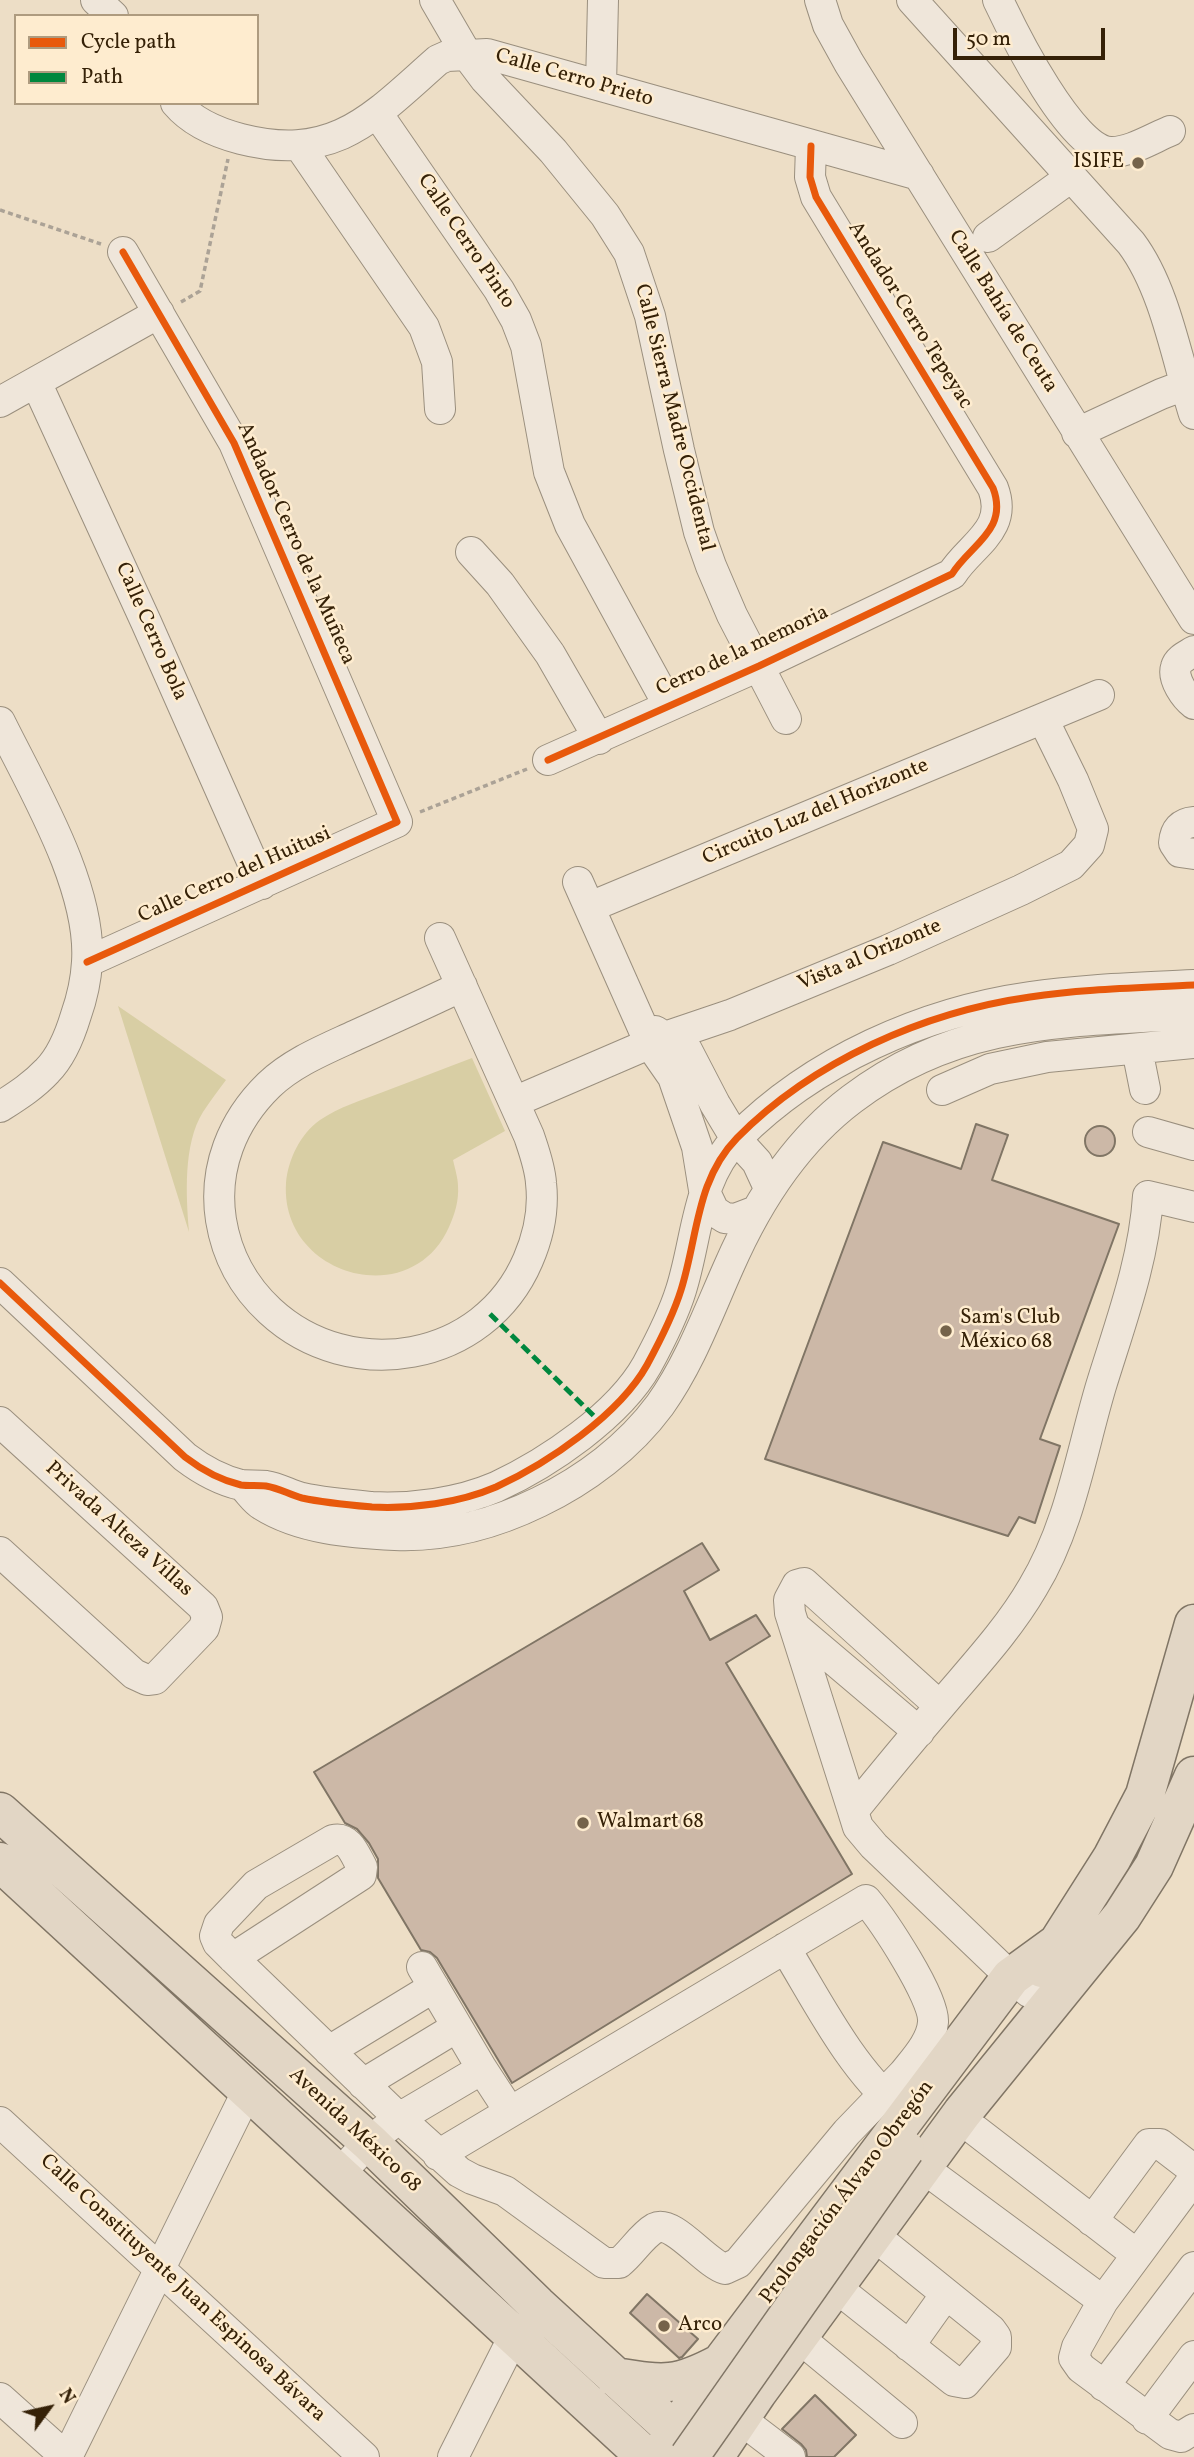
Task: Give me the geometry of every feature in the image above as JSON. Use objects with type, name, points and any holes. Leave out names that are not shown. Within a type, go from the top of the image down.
[{"type":"main road","name":"Prolongación Álvaro Obregón","points":[[674,2449],[722,2363],[1020,1984],[1055,1945],[1112,1858],[1146,1795],[1194,1624]]},
{"type":"main road","name":"Prolongación Álvaro Obregón","points":[[714,2457],[757,2393],[912,2123],[962,2113],[1093,1953],[1122,1916],[1154,1866],[1194,1775]]},
{"type":"main road","name":"Avenida México 68","points":[[0,1812],[369,2142],[615,2377],[674,2449],[703,2457]]},
{"type":"main road","points":[[1154,1866],[1194,1847]]},
{"type":"main road","name":"Avenida México 68","points":[[0,1863],[340,2173],[631,2449]]},
{"type":"main road","name":"Prolongación Álvaro Obregón","points":[[912,2123],[975,2130],[1064,2013],[1093,1953]]},
{"type":"main road","name":"Prolongación Álvaro Obregón","points":[[674,2449],[912,2123],[1020,1984]]},
{"type":"main road","name":"Prolongación Álvaro Obregón","points":[[743,2442],[810,2347],[887,2246],[912,2123]]},
{"type":"main road","points":[[615,2377],[660,2384],[677,2383],[722,2363]]},
{"type":"street","points":[[96,0],[111,14]]},
{"type":"street","name":"Calle Sierra Madre Occidental","points":[[435,0],[467,55],[485,79],[553,151],[612,226],[629,253],[650,316],[699,532],[732,615],[786,719]]},
{"type":"street","points":[[601,86],[603,0]]},
{"type":"street","name":"Calle Bahía de Ceuta","points":[[820,0],[834,37],[1194,619]]},
{"type":"street","points":[[912,0],[1144,260],[1154,282],[1194,414]]},
{"type":"street","points":[[998,0],[1010,27],[1059,108],[1071,124],[1099,149],[1111,152],[1128,148],[1170,131]]},
{"type":"street","name":"Calle Cerro Prieto","points":[[178,105],[185,113],[233,137],[262,144],[299,145],[325,142],[346,134],[377,113],[438,60],[447,56],[487,54],[919,175]]},
{"type":"street","name":"Calle Cerro Pinto","points":[[377,113],[499,290],[516,320],[526,346],[549,472],[562,507],[670,706]]},
{"type":"street","points":[[299,145],[424,327],[437,362],[440,409]]},
{"type":"street","name":"Andador Cerro Tepeyac","points":[[811,146],[810,177],[816,197],[997,499],[997,510],[987,535],[958,564],[952,574]]},
{"type":"street","points":[[988,237],[1070,177]]},
{"type":"street","name":"Andador Cerro de la Muñeca","points":[[123,252],[234,443],[397,822]]},
{"type":"street","points":[[0,402],[159,313]]},
{"type":"street","name":"Calle Cerro Bola","points":[[36,382],[262,884]]},
{"type":"street","points":[[1077,433],[1185,385]]},
{"type":"street","points":[[471,552],[499,584],[550,654],[599,739]]},
{"type":"street","name":"Cerro de la memoria","points":[[548,760],[759,666],[952,574]]},
{"type":"street","points":[[1194,651],[1178,662],[1175,669],[1178,682],[1194,704]]},
{"type":"street","name":"Circuito Luz del Horizonte","points":[[704,1190],[697,1147],[673,1077],[584,894],[1043,719],[1098,695]]},
{"type":"street","name":"Vista al Orizonte","points":[[514,1102],[651,1034],[730,1015],[888,950],[1021,891],[1071,865],[1089,845],[1093,829],[1043,719]]},
{"type":"street","points":[[0,722],[47,820],[78,894],[86,938],[87,962],[82,998],[63,1050],[34,1083],[0,1107]]},
{"type":"street","name":"Calle Cerro del Huitusi","points":[[87,962],[397,822]]},
{"type":"street","points":[[1194,822],[1184,824],[1178,829],[1174,843],[1180,852],[1194,854]]},
{"type":"street","points":[[440,938],[462,986],[529,1136],[541,1182],[539,1222],[534,1246],[516,1284],[489,1314],[454,1339],[412,1353],[389,1356],[343,1350],[302,1335],[282,1322],[252,1294],[244,1283],[228,1247],[219,1204],[223,1165],[234,1130],[243,1115],[271,1083],[298,1063],[462,986]]},
{"type":"street","points":[[0,1283],[185,1457],[208,1473],[242,1485],[267,1486],[302,1498],[374,1507],[431,1504],[495,1487],[567,1445],[599,1421],[629,1390],[645,1368],[664,1332],[680,1293],[691,1256],[704,1190],[717,1165],[736,1139],[791,1092],[827,1069],[879,1042],[939,1018],[1028,997],[1194,985]]},
{"type":"street","points":[[242,1485],[261,1504],[313,1525],[376,1534],[411,1535],[481,1526],[555,1495],[596,1468],[628,1441],[659,1407],[689,1357],[730,1262],[763,1200],[797,1151],[851,1099],[892,1072],[942,1048],[1002,1030],[1030,1025],[1194,1014]]},
{"type":"street","points":[[651,1034],[687,1050],[736,1139],[757,1162],[763,1200]]},
{"type":"street","points":[[942,1090],[990,1069],[1013,1063],[1047,1057],[1194,1043]]},
{"type":"street","points":[[1138,1049],[1145,1089]]},
{"type":"street","points":[[1148,1132],[1194,1145]]},
{"type":"street","points":[[704,1190],[714,1211],[725,1218],[735,1219],[763,1200]]},
{"type":"street","points":[[853,1811],[1020,1608],[1034,1586],[1055,1541],[1073,1490],[1131,1289],[1146,1224],[1148,1196],[1194,1207]]},
{"type":"street","name":"Privada Alteza Villas","points":[[0,1422],[203,1607],[207,1617],[204,1628],[155,1679],[147,1679],[134,1674],[0,1552]]},
{"type":"street","points":[[940,1706],[804,1583],[797,1585],[789,1600],[795,1627],[858,1826],[874,1846],[1020,1984]]},
{"type":"street","points":[[795,1627],[919,1732]]},
{"type":"street","points":[[1158,1753],[1194,1775]]},
{"type":"street","points":[[233,1958],[361,1875],[362,1867],[347,1843],[333,1840],[256,1885],[216,1930],[218,1943],[233,1958],[399,2119],[438,2155],[472,2179],[505,2191],[604,2263],[618,2263],[653,2229],[662,2226],[671,2229],[712,2264],[725,2269],[738,2263],[791,2198],[912,2123],[933,2011],[924,1990],[866,1900],[874,1846]]},
{"type":"street","points":[[438,2155],[866,1900]]},
{"type":"street","points":[[785,1948],[858,2065],[912,2123],[1103,2301]]},
{"type":"street","points":[[329,2051],[428,1977],[510,2112]]},
{"type":"street","points":[[363,2084],[457,2027]]},
{"type":"street","points":[[340,2173],[369,2142],[399,2119],[482,2069]]},
{"type":"street","points":[[0,2398],[67,2457],[248,2090]]},
{"type":"street","name":"Calle Constituyente Juan Espinosa Bávara","points":[[0,2122],[364,2457]]},
{"type":"street","points":[[975,2130],[1136,2254]]},
{"type":"street","points":[[1092,2221],[1149,2144],[1160,2144],[1194,2170]]},
{"type":"street","points":[[1194,2178],[1103,2301],[1077,2347],[1074,2358],[1081,2368],[1104,2386],[1147,2419],[1175,2436],[1187,2435],[1194,2429]]},
{"type":"street","points":[[848,2297],[954,2381],[965,2383],[996,2347],[996,2337],[991,2330],[887,2246]]},
{"type":"street","points":[[1104,2386],[1194,2267]]},
{"type":"street","points":[[909,2346],[946,2294]]},
{"type":"street","points":[[453,2457],[514,2336]]},
{"type":"street","points":[[810,2347],[902,2423]]},
{"type":"street","points":[[1147,2419],[1194,2356]]},
{"type":"street","points":[[743,2442],[790,2457]]},
{"type":"path","points":[[159,313],[200,291],[233,137]]},
{"type":"path","points":[[0,210],[123,252]]},
{"type":"path","points":[[397,822],[548,760]]},
{"type":"shaded area","points":[[118,1006],[226,1080],[203,1112],[192,1139],[187,1170],[189,1232]]},
{"type":"shaded area","points":[[472,1058],[505,1131],[453,1160],[458,1183],[456,1207],[449,1227],[431,1254],[407,1269],[379,1275],[351,1272],[325,1260],[304,1241],[290,1215],[287,1174],[301,1140],[320,1120],[335,1111]]},
{"type":"building","name":"Sam's Club México 68","points":[[976,1124],[1008,1135],[992,1180],[1119,1224],[1040,1439],[1060,1446],[1035,1523],[1019,1517],[1008,1536],[765,1459],[883,1142],[961,1169]]},
{"type":"building","points":[[1100,1126],[1111,1130],[1115,1141],[1111,1152],[1100,1156],[1089,1152],[1085,1141],[1089,1130]]},
{"type":"building","name":"Walmart 68","points":[[702,1543],[719,1570],[684,1591],[710,1640],[756,1615],[770,1636],[726,1663],[852,1874],[512,2083],[437,1958],[430,1952],[421,1950],[378,1878],[378,1859],[369,1843],[357,1829],[345,1823],[314,1772]]},
{"type":"building","name":"Arco","points":[[647,2294],[698,2339],[682,2357],[679,2358],[630,2313]]},
{"type":"building","points":[[815,2395],[856,2435],[834,2457],[807,2457],[801,2444],[782,2429]]},
{"type":"marked path","points":[[490,1314],[599,1421]]},
{"type":"cycle path","points":[[548,760],[759,666],[952,574],[992,526],[997,503],[993,488],[816,197],[810,177],[811,146]]},
{"type":"cycle path","points":[[87,962],[397,822],[234,443],[123,252]]},
{"type":"cycle path","points":[[0,1283],[185,1457],[219,1477],[241,1485],[271,1487],[298,1497],[337,1504],[403,1507],[451,1501],[482,1493],[538,1465],[601,1419],[635,1384],[657,1347],[678,1300],[700,1210],[713,1172],[737,1138],[767,1110],[800,1086],[872,1044],[911,1028],[990,1004],[1071,992],[1194,985]]},
{"type":"place","name":"ISIFE","points":[[1138,163]]},
{"type":"place","name":"Sam's Club México 68","points":[[946,1331]]},
{"type":"place","name":"Walmart 68","points":[[583,1823]]},
{"type":"place","name":"Arco","points":[[664,2326]]}]
